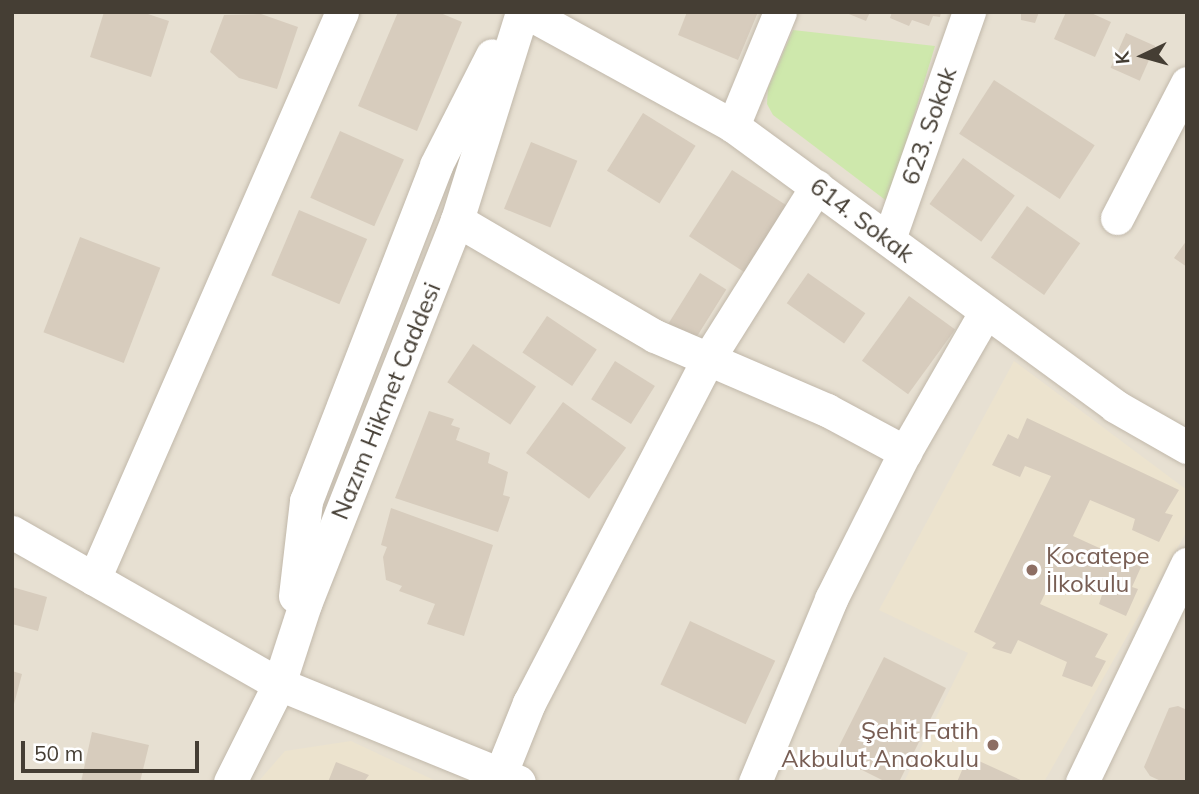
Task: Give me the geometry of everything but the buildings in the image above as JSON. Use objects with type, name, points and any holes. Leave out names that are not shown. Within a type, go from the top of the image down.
[{"type":"street","points":[[94,579],[342,12]]},
{"type":"street","points":[[284,668],[306,501],[436,165],[514,12]]},
{"type":"street","name":"Nazım Hikmet Caddesi","points":[[230,782],[284,668],[457,220],[524,12]]},
{"type":"street","name":"614. Sokak","points":[[524,12],[733,126],[1115,406],[1187,447]]},
{"type":"street","points":[[733,126],[780,12]]},
{"type":"street","name":"623. Sokak","points":[[889,239],[969,12]]},
{"type":"street","points":[[1117,218],[1187,83]]},
{"type":"street","points":[[12,533],[94,579],[509,778],[529,703],[708,359],[817,186]]},
{"type":"street","points":[[457,220],[655,336],[827,410],[905,452]]},
{"type":"street","points":[[755,782],[831,599],[905,452],[985,313]]},
{"type":"street","points":[[1082,782],[1187,564]]},
{"type":"shaded area","points":[[13,12],[1187,12],[1187,782],[13,782]]},
{"type":"shaded area","name":"Kocatepe İlkokulu","points":[[1014,361],[1187,490],[1187,531],[1044,782],[904,782],[968,653],[879,610]]},
{"type":"shaded area","points":[[351,741],[438,782],[258,782],[285,751]]},
{"type":"green space","points":[[793,30],[935,46],[888,202],[773,115],[767,104],[768,88]]},
{"type":"place","name":"Kocatepe İlkokulu","points":[[1032,570]]},
{"type":"place","name":"Şehit Fatih Akbulut Anaokulu","points":[[993,745]]}]
